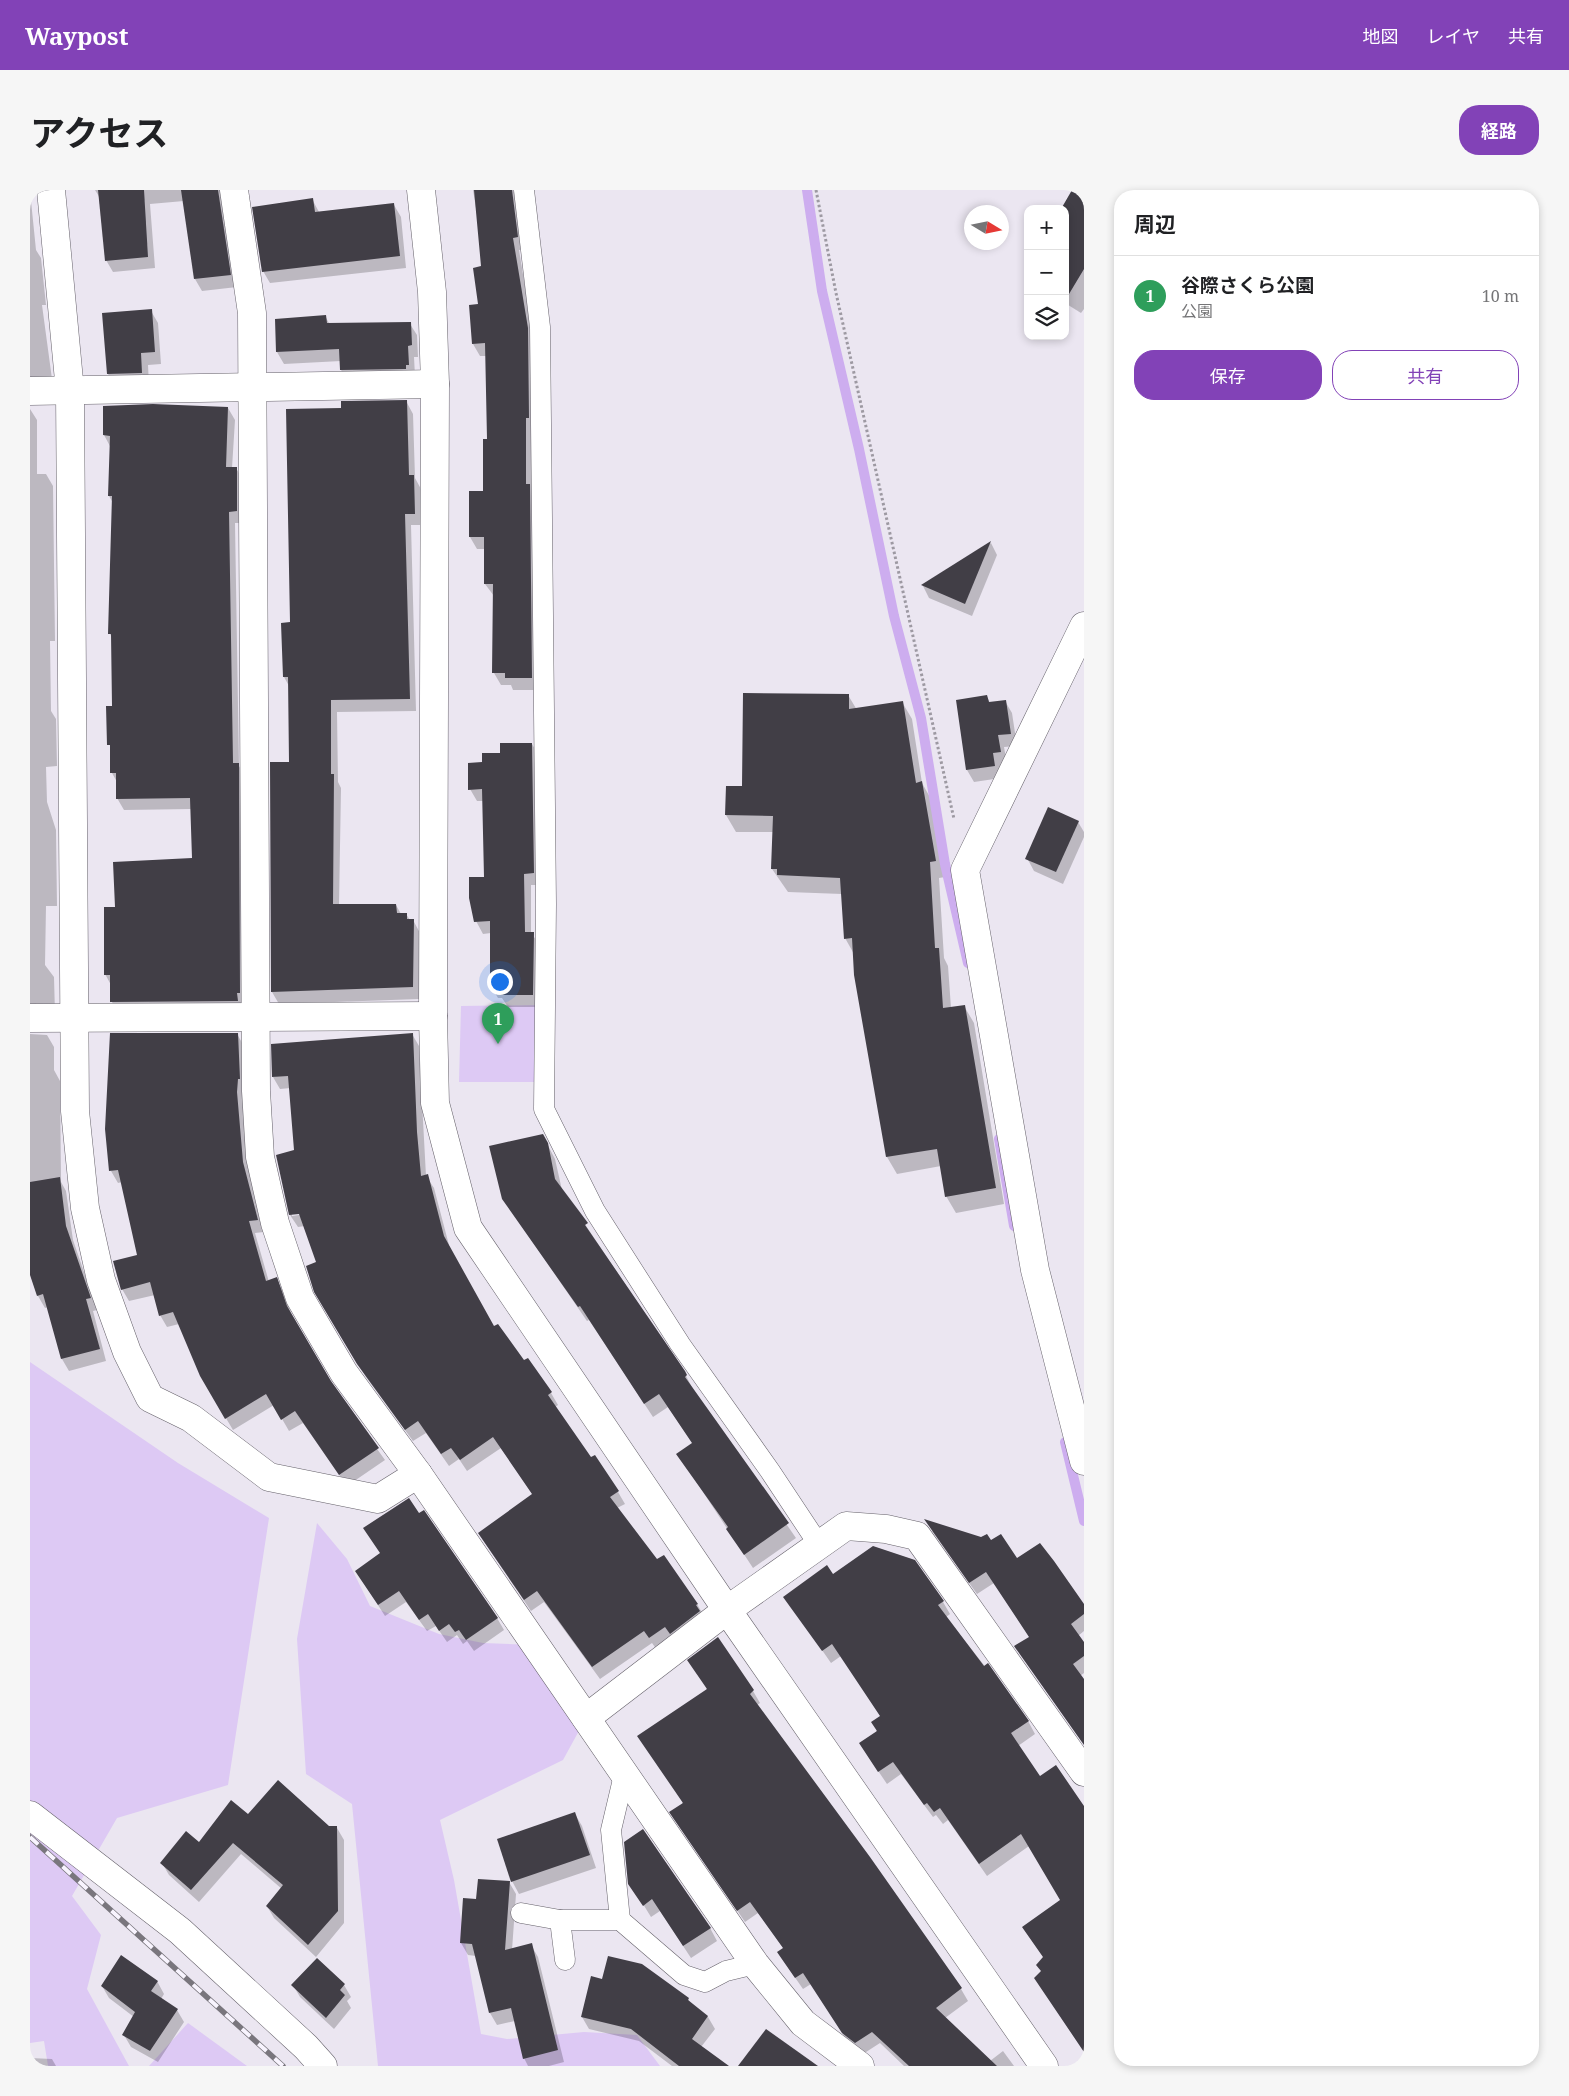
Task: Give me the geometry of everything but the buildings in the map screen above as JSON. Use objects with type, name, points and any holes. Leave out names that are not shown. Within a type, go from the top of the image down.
[{"type":"street","points":[[51,190],[70,391],[75,1111],[85,1208],[101,1280],[127,1352],[150,1398],[191,1418],[269,1477],[378,1499],[418,1474]]},
{"type":"street","points":[[234,190],[252,313],[255,1018],[260,1157],[275,1223],[300,1298],[344,1373],[418,1474],[755,1964],[803,2022],[860,2066]]},
{"type":"street","points":[[421,190],[432,292],[435,384],[433,1016],[435,1103],[468,1228],[727,1610],[1044,2066]]},
{"type":"street","points":[[30,391],[435,384]]},
{"type":"street","points":[[1084,626],[965,870],[1035,1270],[1084,1461]]},
{"type":"street","points":[[30,1018],[433,1016]]},
{"type":"street","points":[[586,1718],[727,1610],[846,1526],[886,1529],[917,1536],[1084,1772]]},
{"type":"street","points":[[30,1815],[180,1931],[306,2047],[322,2066]]},
{"type":"lane","points":[[524,190],[540,327],[546,904],[544,1108],[595,1212],[680,1344],[819,1545]]},
{"type":"lane","points":[[620,1920],[611,1830],[624,1775]]},
{"type":"lane","points":[[521,1912],[560,1920],[620,1920],[684,1975],[705,1982],[726,1971],[755,1964]]},
{"type":"lane","points":[[560,1920],[565,1960]]},
{"type":"path","points":[[816,190],[836,292],[954,822]]},
{"type":"shaded area","points":[[537,1005],[535,1082],[459,1082],[461,1006]]},
{"type":"shaded area","points":[[30,1362],[178,1463],[269,1518],[228,1785],[117,1818],[72,1896],[101,1935],[87,1989],[129,2066],[48,2066],[44,2041],[30,2043]]},
{"type":"shaded area","points":[[317,1523],[347,1559],[370,1606],[439,1634],[483,1643],[534,1645],[586,1718],[563,1760],[440,1820],[454,1880],[481,2034],[507,2039],[584,2032],[637,2035],[660,2066],[378,2066],[352,1804],[306,1774],[297,1639]]},
{"type":"shaded area","points":[[188,2023],[247,2066],[149,2066]]},
{"type":"waterway","points":[[807,190],[822,291],[859,449],[894,616],[921,718],[945,864],[968,963]]},
{"type":"waterway","points":[[999,1139],[1014,1226]]},
{"type":"waterway","points":[[1065,1442],[1084,1521]]},
{"type":"railway","points":[[30,1837],[283,2066]]},
{"type":"place","name":"谷際さくら公園","points":[[498,1044]]}]
